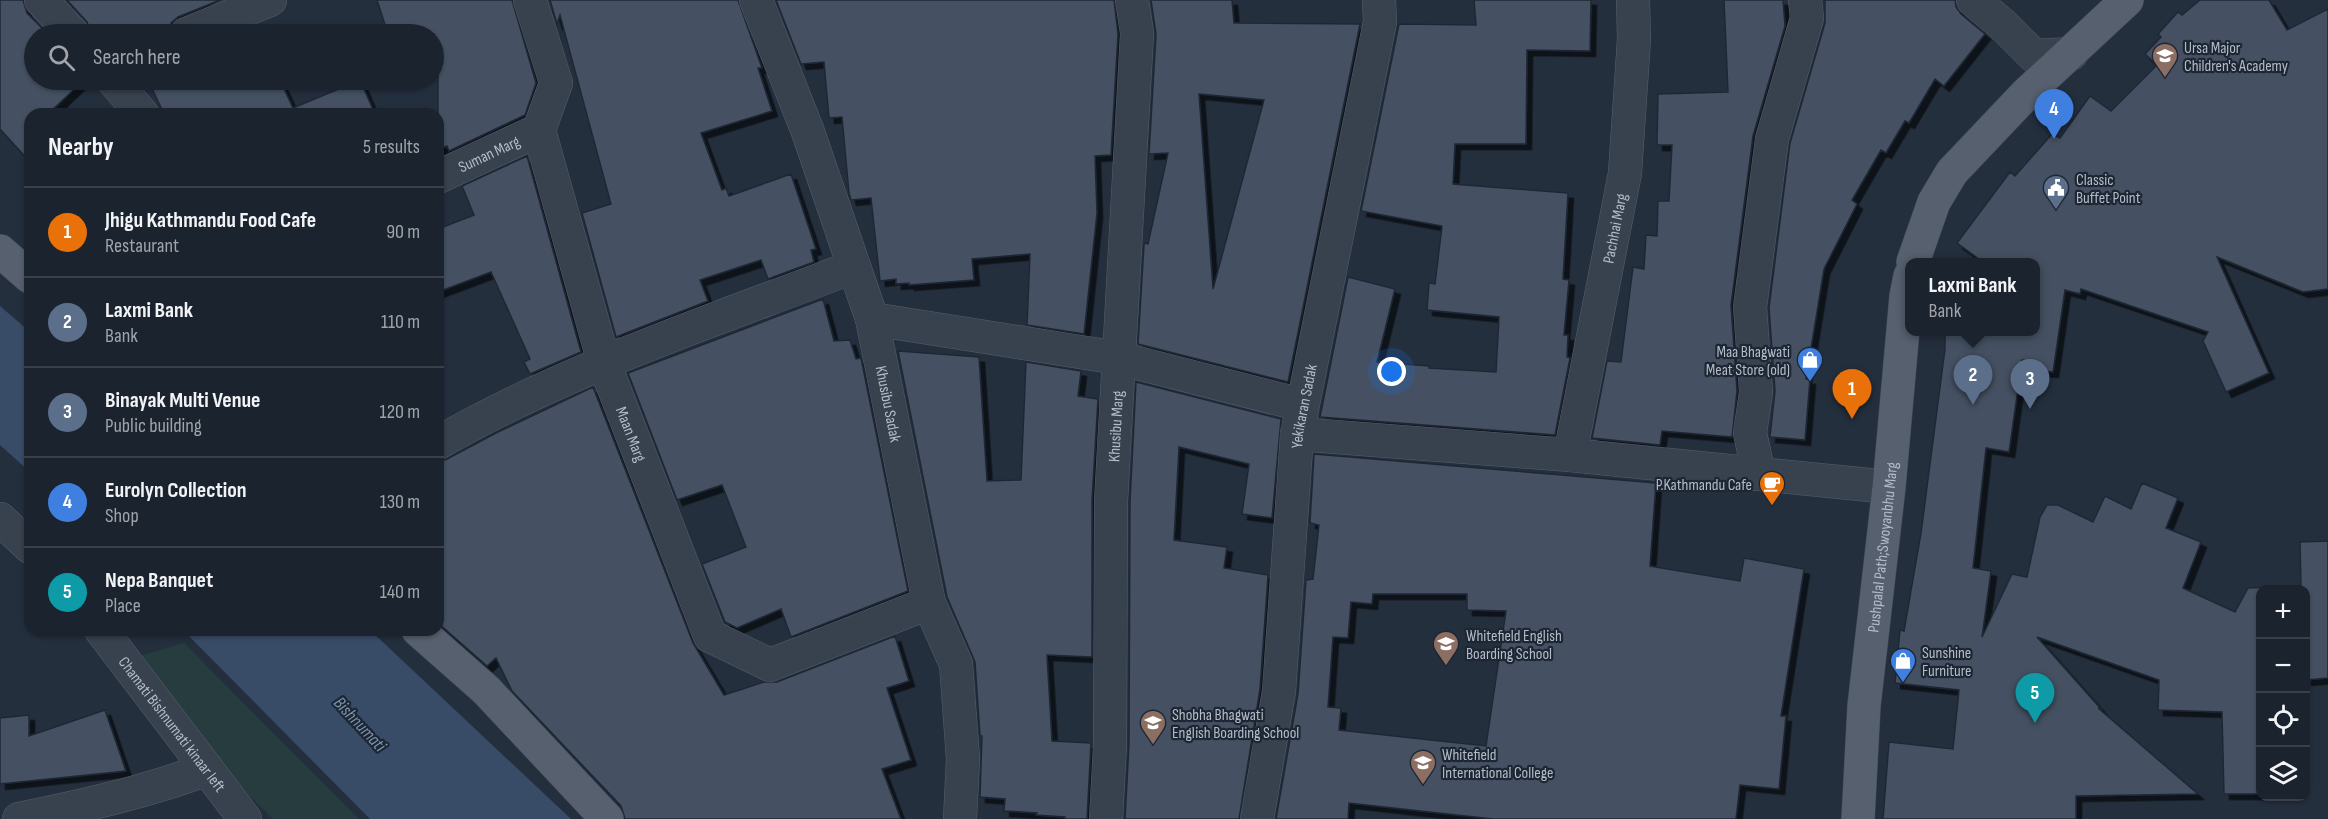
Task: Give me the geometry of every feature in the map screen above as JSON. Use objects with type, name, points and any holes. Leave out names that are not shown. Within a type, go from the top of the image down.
[{"type":"main road","points":[[1914,258],[1934,202],[1952,172],[2026,94],[2127,0]]},
{"type":"main road","points":[[0,251],[24,272]]},
{"type":"main road","name":"Pushpalal Path;Swoyanbhu Marg","points":[[1858,819],[1864,706],[1889,487],[1905,307]]},
{"type":"main road","points":[[425,636],[486,690],[607,819]]},
{"type":"street","points":[[41,0],[64,24]]},
{"type":"street","points":[[211,24],[270,0]]},
{"type":"street","points":[[530,0],[556,83],[539,130]]},
{"type":"street","name":"Khusibu Sadak","points":[[756,0],[808,132],[872,319],[928,603],[956,664],[963,759],[960,819]]},
{"type":"street","name":"Khusibu Marg","points":[[1106,819],[1110,744],[1111,501],[1137,33],[1132,0]]},
{"type":"street","name":"Yekikaran Sadak","points":[[1257,819],[1279,691],[1300,419],[1380,22],[1379,0]]},
{"type":"street","name":"Pachhai Marg","points":[[1570,455],[1625,173],[1634,39],[1633,0]]},
{"type":"street","points":[[1759,474],[1750,433],[1756,392],[1750,307],[1772,139],[1807,18],[1805,0]]},
{"type":"street","points":[[1973,0],[2002,24],[2034,56],[2071,54]]},
{"type":"street","points":[[122,90],[137,108]]},
{"type":"street","name":"Suman Marg","points":[[444,174],[539,130]]},
{"type":"street","name":"Maan Marg","points":[[539,130],[604,363],[710,636],[770,665],[928,603]]},
{"type":"street","points":[[444,440],[478,420],[604,363],[853,267]]},
{"type":"street","points":[[872,319],[1118,358],[1300,419],[1570,455],[1889,487]]},
{"type":"street","points":[[0,519],[24,541]]},
{"type":"street","name":"Chamati Bishnumati kinaar left","points":[[106,636],[245,819]]},
{"type":"street","points":[[19,819],[161,786],[207,769]]},
{"type":"green space","points":[[184,643],[359,819],[273,819],[115,663]]},
{"type":"water","points":[[0,306],[24,327],[24,467],[0,445]]},
{"type":"water","name":"Bishnumati","points":[[189,636],[376,636],[571,819],[370,819]]},
{"type":"building","points":[[0,0],[23,0],[27,13],[38,24],[24,24],[24,90],[73,90],[54,108],[24,108],[24,155],[0,129]]},
{"type":"building","points":[[67,0],[220,0],[178,17],[171,24],[88,24]]},
{"type":"building","points":[[377,0],[512,0],[536,83],[525,115],[449,151],[447,146],[444,147],[444,108],[438,108],[438,90],[444,90],[444,24],[385,24]]},
{"type":"building","points":[[550,0],[738,0],[762,68],[758,68],[772,111],[701,133],[722,190],[726,188],[729,196],[791,174],[816,249],[811,250],[814,262],[768,279],[761,260],[700,280],[708,301],[616,337],[582,213],[611,204],[560,15],[557,24]]},
{"type":"building","points":[[776,0],[1114,0],[1118,34],[1111,155],[1095,156],[1097,213],[1084,334],[1027,325],[1030,254],[972,259],[974,280],[909,285],[909,283],[896,284],[896,279],[880,281],[871,198],[851,200],[842,117],[829,118],[824,62],[801,64]]},
{"type":"building","points":[[1151,0],[1232,0],[1234,23],[1360,24],[1288,382],[1138,344],[1144,245],[1148,244],[1168,153],[1149,154],[1156,34]],"holes":[[[1199,94],[1264,100],[1213,289]]]},
{"type":"building","points":[[1474,0],[1591,0],[1590,51],[1527,50],[1526,144],[1455,144],[1453,184],[1568,193],[1563,279],[1569,280],[1564,335],[1568,335],[1567,357],[1570,358],[1555,435],[1320,417],[1348,277],[1395,289],[1377,362],[1496,372],[1499,317],[1427,310],[1429,283],[1435,284],[1442,226],[1361,211],[1399,24],[1476,25]]},
{"type":"building","points":[[1724,0],[1783,0],[1785,26],[1753,136],[1731,305],[1737,391],[1732,437],[1662,431],[1660,445],[1592,438],[1607,361],[1621,362],[1633,267],[1644,269],[1646,235],[1657,236],[1658,201],[1669,201],[1672,145],[1657,145],[1658,94],[1728,92]]},
{"type":"building","points":[[1825,0],[1955,0],[1956,7],[1961,14],[1985,34],[1944,86],[1935,79],[1909,123],[1905,121],[1886,153],[1881,150],[1852,200],[1857,204],[1824,269],[1806,379],[1810,379],[1805,440],[1770,437],[1775,391],[1769,308],[1790,143],[1825,23]]},
{"type":"building","points":[[2200,0],[2269,0],[2287,30],[2328,9],[2328,289],[2303,292],[2217,257],[2269,373],[2226,392],[2203,341],[2208,332],[2081,289],[2080,294],[2065,290],[2053,372],[2036,371],[2036,362],[2022,360],[2009,452],[1986,448],[1973,568],[1991,571],[1982,637],[2012,574],[2027,577],[2040,517],[2047,505],[2058,505],[2093,522],[2105,496],[2131,509],[2142,483],[2178,498],[2166,528],[2201,542],[2183,588],[2235,612],[2248,588],[2256,588],[2256,794],[2224,794],[2222,712],[2158,710],[2159,680],[2037,637],[2101,709],[2098,708],[2198,794],[2076,796],[2076,819],[1883,819],[1889,742],[1953,749],[1959,690],[1895,683],[1900,630],[1904,631],[1921,533],[1945,336],[2040,336],[2040,258],[1978,258],[1957,243],[2010,172],[2015,176],[2052,134],[2060,138],[2090,96],[2111,111],[2157,65],[2145,54],[2161,37],[2158,34],[2178,12],[2182,15]]},
{"type":"building","points":[[153,90],[285,90],[293,108],[161,108]]},
{"type":"building","points":[[336,90],[364,90],[372,108],[293,108]]},
{"type":"building","points":[[527,156],[581,352],[530,374],[524,362],[530,359],[491,272],[444,290],[444,227],[474,215],[462,186]]},
{"type":"building","points":[[823,299],[834,341],[850,340],[856,359],[861,358],[908,591],[791,637],[781,609],[737,628],[725,622],[702,564],[746,547],[722,485],[677,500],[628,373]]},
{"type":"building","points":[[898,351],[979,357],[987,481],[1021,480],[1026,362],[1081,371],[1078,396],[1098,399],[1092,500],[1092,657],[1047,655],[1052,741],[1091,743],[1087,819],[1065,819],[1065,817],[1036,815],[1037,813],[1004,811],[1005,799],[980,797],[982,736],[980,736],[975,662],[947,597]]},
{"type":"building","points":[[1136,382],[1281,419],[1272,518],[1242,514],[1249,464],[1179,447],[1174,540],[1227,547],[1224,568],[1268,575],[1260,689],[1239,819],[1125,819],[1129,744],[1130,502]]},
{"type":"building","points":[[593,387],[693,643],[724,695],[764,682],[777,682],[895,636],[909,681],[887,688],[911,760],[882,769],[901,819],[625,819],[621,806],[512,691],[496,658],[487,666],[444,628],[444,460]]},
{"type":"building","points":[[1314,454],[1656,483],[1650,566],[1740,581],[1744,558],[1804,569],[1781,716],[1786,716],[1779,789],[1740,785],[1736,819],[1493,819],[1349,803],[1348,819],[1276,819],[1298,694],[1306,580],[1313,579],[1319,525],[1310,523]],"holes":[[[1373,594],[1467,594],[1467,610],[1506,611],[1486,746],[1339,730],[1341,708],[1328,707],[1333,637],[1348,638],[1351,602],[1372,604]]]},
{"type":"building","points":[[2328,541],[2328,678],[2310,680],[2310,585],[2301,585],[2300,542]]},
{"type":"building","points":[[105,710],[126,771],[0,784],[0,718],[29,715],[29,736]]},
{"type":"place","name":"Ursa Major Children's Academy","points":[[2165,79]]},
{"type":"place","name":"Eurolyn Collection","points":[[2054,139]]},
{"type":"place","name":"Classic Buffet Point","points":[[2056,211]]},
{"type":"place","name":"Maa Bhagwati Meat Store (old)","points":[[1810,383]]},
{"type":"place","name":"Laxmi Bank","points":[[1973,405]]},
{"type":"place","name":"Binayak Multi Venue","points":[[2030,409]]},
{"type":"place","name":"Jhigu Kathmandu Food Cafe","points":[[1852,419]]},
{"type":"place","name":"P.Kathmandu Cafe","points":[[1772,507]]},
{"type":"place","name":"Whitefield English Boarding School","points":[[1446,667]]},
{"type":"place","name":"Sunshine Furniture","points":[[1903,684]]},
{"type":"place","name":"Nepa Banquet","points":[[2035,723]]},
{"type":"place","name":"Shobha Bhagwati English Boarding School","points":[[1153,746]]},
{"type":"place","name":"Whitefield International College","points":[[1423,786]]}]
